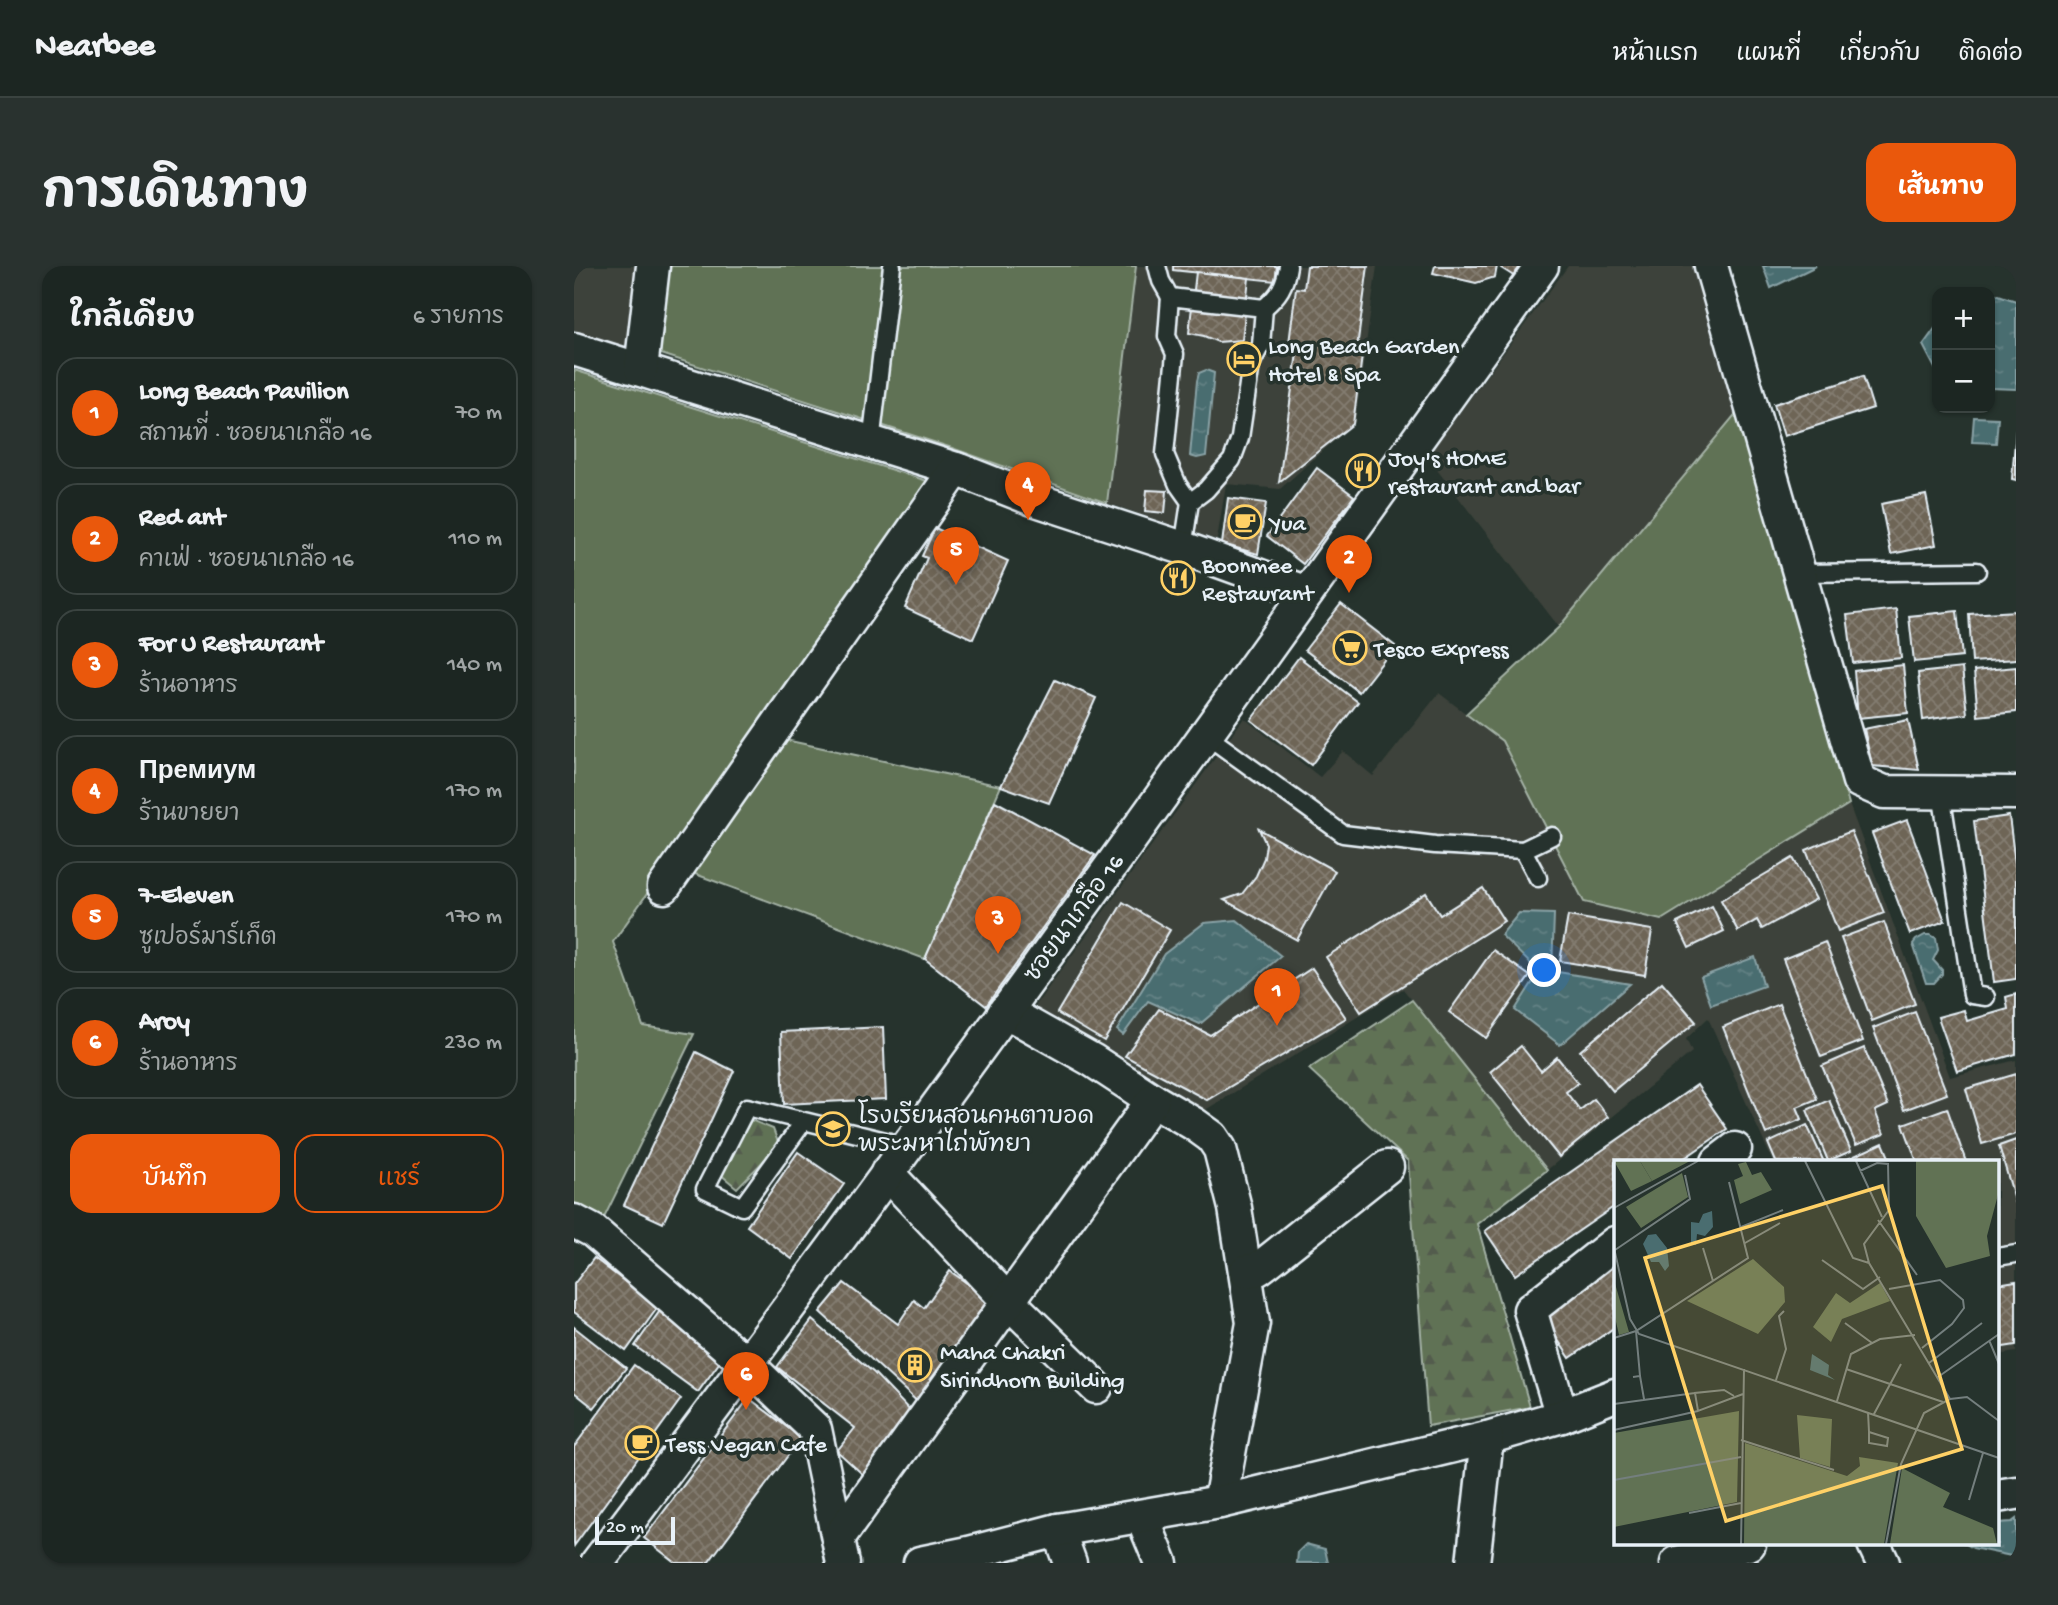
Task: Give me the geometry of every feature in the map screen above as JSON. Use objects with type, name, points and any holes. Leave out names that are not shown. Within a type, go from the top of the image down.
[{"type":"street","points":[[641,369],[653,266]]},
{"type":"street","name":"ซอยนาเกลือ 16","points":[[597,1563],[748,1365],[1206,735],[1542,266]]},
{"type":"street","points":[[1711,266],[1859,781],[1884,792],[2016,793]]},
{"type":"street","points":[[574,349],[956,469],[1033,499],[1183,548],[1307,593]]},
{"type":"street","points":[[664,887],[956,469]]},
{"type":"street","points":[[1005,1011],[1091,1060],[1212,1137],[1220,1149],[1235,1208],[1253,1322],[1220,1502]]},
{"type":"street","points":[[841,1550],[1009,1301],[1153,1100]]},
{"type":"street","points":[[1246,1271],[1258,1269],[1387,1167]]},
{"type":"street","points":[[887,1173],[1009,1301],[1096,1387]]},
{"type":"street","points":[[574,1221],[593,1231],[748,1365],[815,1429],[841,1550]]},
{"type":"street","points":[[1562,1416],[1530,1310],[1614,1243]]},
{"type":"street","points":[[920,1563],[971,1558],[1058,1530],[1220,1502],[1487,1438],[1562,1416],[1614,1395]]},
{"type":"street","points":[[1473,1563],[1487,1438]]},
{"type":"street","points":[[1998,1496],[2016,1493]]},
{"type":"street","points":[[1142,1517],[1161,1563]]},
{"type":"street","points":[[1058,1530],[1070,1563]]},
{"type":"street","points":[[1677,1563],[1741,1546]]},
{"type":"street","points":[[1875,1546],[1883,1563]]},
{"type":"lane","points":[[871,443],[892,266]]},
{"type":"lane","points":[[1157,266],[1161,281],[1170,297],[1167,336],[1175,354],[1165,454],[1178,485],[1190,502],[1183,548]]},
{"type":"lane","points":[[1190,502],[1206,490],[1232,460],[1240,438],[1251,364],[1261,345],[1264,308],[1280,294],[1288,266]]},
{"type":"lane","points":[[1170,297],[1264,308]]},
{"type":"lane","points":[[1798,573],[1977,571]]},
{"type":"lane","points":[[1206,735],[1343,834],[1435,845],[1523,850],[1552,836]]},
{"type":"lane","points":[[1941,792],[1972,995],[1986,997]]},
{"type":"lane","points":[[1523,850],[1538,878]]},
{"type":"lane","points":[[804,1121],[742,1207],[705,1189],[747,1107],[906,1146]]},
{"type":"lane","points":[[1998,1257],[2016,1254]]},
{"type":"shaded area","points":[[574,266],[642,266],[630,350],[574,330]]},
{"type":"shaded area","name":"Long Beach Garden Hotel & Spa","points":[[1136,266],[1377,266],[1355,422],[1280,489],[1226,484],[1217,540],[1107,503]]},
{"type":"shaded area","points":[[1568,266],[1697,266],[1738,411],[1559,627],[1427,457]]},
{"type":"shaded area","points":[[1439,693],[1502,741],[1535,806],[1661,920],[1849,804],[1950,1077],[2016,1060],[2016,1352],[1998,1355],[1998,1160],[1772,1160],[1708,1018],[1686,1039],[1692,1052],[1547,1170],[1403,989],[1202,1112],[1030,1013],[1244,718],[1320,777],[1343,751],[1373,776]]},
{"type":"green space","points":[[662,266],[1136,266],[1107,503],[949,447],[652,351]]},
{"type":"green space","points":[[574,370],[937,484],[613,942],[643,1026],[694,1034],[604,1218],[574,1203]]},
{"type":"green space","points":[[1738,411],[1849,804],[1661,920],[1584,902],[1502,741],[1466,714],[1559,627]]},
{"type":"green space","points":[[776,738],[1001,786],[925,959],[687,871]]},
{"type":"green space","points":[[1412,1000],[1547,1170],[1477,1224],[1530,1407],[1428,1426],[1408,1161],[1309,1069]]},
{"type":"green space","points":[[751,1120],[773,1129],[779,1145],[737,1188],[720,1174]]},
{"type":"water","points":[[1763,266],[1816,266],[1771,288]]},
{"type":"water","points":[[1995,294],[2016,301],[2016,389],[1995,388]]},
{"type":"water","points":[[1932,333],[1932,362],[1923,345]]},
{"type":"water","points":[[1206,370],[1214,373],[1206,456],[1197,458],[1190,456],[1197,381],[1199,373]]},
{"type":"water","points":[[1974,417],[1998,418],[1996,443],[1972,442]]},
{"type":"water","points":[[1519,913],[1554,914],[1552,971],[1630,984],[1560,1045],[1515,1010],[1539,972],[1501,935]]},
{"type":"water","points":[[1237,920],[1281,956],[1200,1024],[1148,1001],[1123,1035],[1117,1030],[1164,954],[1204,923]]},
{"type":"water","points":[[1925,935],[1936,938],[1938,950],[1933,960],[1942,970],[1934,983],[1926,983],[1913,944]]},
{"type":"water","points":[[1755,957],[1764,986],[1711,1005],[1701,977]]},
{"type":"water","points":[[2016,1519],[2016,1557],[1970,1546],[1998,1546],[1998,1523]]},
{"type":"water","points":[[1306,1544],[1325,1549],[1328,1563],[1297,1563],[1298,1552]]},
{"type":"building","points":[[1173,266],[1277,266],[1275,281],[1173,270]]},
{"type":"building","points":[[1307,266],[1368,266],[1356,355],[1362,356],[1353,424],[1279,482],[1297,353],[1288,351],[1296,288],[1304,289]]},
{"type":"building","points":[[1435,266],[1497,266],[1495,277],[1476,283],[1433,273]]},
{"type":"building","points":[[1534,266],[1523,282],[1501,268]]},
{"type":"building","points":[[1196,272],[1249,278],[1242,340],[1218,342],[1189,333]]},
{"type":"building","points":[[1863,376],[1873,408],[1784,436],[1774,404]]},
{"type":"building","points":[[2016,429],[2016,480],[2012,479]]},
{"type":"building","points":[[1317,468],[1354,496],[1303,564],[1267,536]]},
{"type":"building","points":[[1147,490],[1167,491],[1165,513],[1145,511]]},
{"type":"building","points":[[1926,495],[1936,545],[1891,554],[1881,504]]},
{"type":"building","points":[[1228,498],[1266,503],[1258,554],[1222,544]]},
{"type":"building","points":[[935,528],[1008,561],[973,639],[905,608],[927,558],[922,556]]},
{"type":"building","name":"Tesco Express","points":[[1341,604],[1395,646],[1359,692],[1305,650]]},
{"type":"building","points":[[1896,609],[1901,658],[1853,663],[1847,615]]},
{"type":"building","points":[[1957,611],[1962,657],[1914,662],[1909,616]]},
{"type":"building","points":[[2016,611],[2016,659],[1972,662],[1969,614]]},
{"type":"building","points":[[1299,657],[1358,702],[1311,765],[1251,720]]},
{"type":"building","points":[[1903,665],[1908,713],[1858,718],[1854,671]]},
{"type":"building","points":[[2016,667],[2016,712],[1978,716],[1974,671]]},
{"type":"building","points":[[1962,668],[1967,714],[1923,720],[1918,673]]},
{"type":"building","points":[[1055,680],[1096,698],[1049,803],[1001,786]]},
{"type":"building","points":[[1908,720],[1919,770],[1872,766],[1864,729]]},
{"type":"building","points":[[995,801],[1095,855],[986,1006],[925,959]]},
{"type":"building","points":[[2009,816],[2016,872],[2016,979],[1994,982],[1974,821]]},
{"type":"building","points":[[1907,820],[1945,921],[1910,934],[1872,833]]},
{"type":"building","points":[[1259,829],[1335,871],[1297,940],[1224,900],[1242,894],[1256,876],[1264,858],[1266,844]]},
{"type":"building","points":[[1851,831],[1884,913],[1838,931],[1806,850]]},
{"type":"building","points":[[1793,858],[1816,899],[1762,929],[1757,920],[1738,931],[1721,900]]},
{"type":"building","points":[[1483,888],[1504,921],[1361,1012],[1326,957],[1426,893],[1440,915]]},
{"type":"building","points":[[1123,902],[1170,930],[1104,1041],[1057,1013]]},
{"type":"building","points":[[1712,906],[1724,931],[1689,948],[1677,923]]},
{"type":"building","points":[[1568,916],[1652,930],[1645,975],[1560,961]]},
{"type":"building","points":[[1884,922],[1915,1004],[1872,1021],[1841,938]]},
{"type":"building","points":[[1825,942],[1863,1041],[1821,1057],[1783,959]]},
{"type":"building","points":[[1493,950],[1530,976],[1486,1038],[1449,1012]]},
{"type":"building","points":[[1312,968],[1346,1018],[1207,1100],[1125,1056],[1159,1009],[1210,1035]]},
{"type":"building","points":[[1662,982],[1696,1022],[1613,1091],[1580,1051]]},
{"type":"building","points":[[2016,994],[2016,1054],[1957,1071],[1938,1017],[1964,1010],[1967,1021],[2008,1009],[2006,997]]},
{"type":"building","points":[[1779,1004],[1817,1099],[1797,1107],[1802,1119],[1766,1134],[1723,1027]]},
{"type":"building","points":[[1915,1012],[1947,1094],[1904,1110],[1873,1028]]},
{"type":"building","points":[[883,1027],[886,1099],[784,1104],[781,1032]]},
{"type":"building","points":[[1521,1046],[1541,1071],[1557,1057],[1578,1083],[1566,1092],[1580,1110],[1594,1099],[1608,1117],[1559,1157],[1490,1072]]},
{"type":"building","points":[[1864,1048],[1888,1105],[1875,1111],[1884,1134],[1856,1145],[1822,1066]]},
{"type":"building","points":[[696,1052],[734,1071],[663,1223],[624,1205]]},
{"type":"building","points":[[2016,1074],[2016,1134],[1982,1144],[1966,1089]]},
{"type":"building","points":[[1697,1085],[1727,1129],[1682,1160],[1614,1160],[1614,1207],[1515,1275],[1485,1231]]},
{"type":"building","points":[[1829,1100],[1851,1151],[1828,1160],[1807,1110]]},
{"type":"building","points":[[1947,1108],[1965,1160],[1916,1160],[1903,1124]]},
{"type":"building","points":[[1807,1125],[1823,1160],[1775,1160],[1768,1143]]},
{"type":"building","points":[[2016,1140],[2016,1204],[1999,1146]]},
{"type":"building","points":[[1883,1143],[1890,1160],[1845,1160]]},
{"type":"building","points":[[798,1152],[844,1184],[792,1259],[747,1226]]},
{"type":"building","points":[[594,1258],[658,1307],[626,1351],[574,1312],[574,1284]]},
{"type":"building","points":[[1614,1262],[1614,1328],[1570,1358],[1540,1313]]},
{"type":"building","name":"Maha Chakri Sirindhorn Building","points":[[950,1271],[997,1305],[922,1406],[820,1312],[844,1283],[898,1324],[914,1300],[924,1308]]},
{"type":"building","points":[[2016,1281],[2016,1345],[1998,1348],[1998,1284]]},
{"type":"building","points":[[664,1305],[727,1352],[698,1392],[635,1346]]},
{"type":"building","points":[[812,1320],[874,1373],[916,1417],[870,1481],[837,1451],[855,1428],[777,1367]]},
{"type":"building","points":[[574,1327],[626,1368],[594,1408],[574,1392]]},
{"type":"building","points":[[634,1365],[681,1399],[574,1546],[574,1447]]},
{"type":"building","points":[[749,1398],[801,1438],[708,1563],[676,1563],[644,1538]]},
{"type":"place","name":"Long Beach Garden Hotel & Spa","points":[[1244,359]]},
{"type":"place","name":"Joy's HOME restaurant and bar","points":[[1363,471]]},
{"type":"place","name":"Премиум","points":[[1028,520]]},
{"type":"place","name":"Yua","points":[[1245,522]]},
{"type":"place","name":"Boonmee Restaurant","points":[[1178,578]]},
{"type":"place","name":"7-Eleven","points":[[956,585]]},
{"type":"place","name":"Red ant","points":[[1349,593]]},
{"type":"place","name":"Tesco Express","points":[[1350,648]]},
{"type":"place","name":"For U Restaurant","points":[[998,954]]},
{"type":"place","name":"Long Beach Pavilion","points":[[1277,1026]]},
{"type":"place","name":"โรงเรียนสอนคนตาบอด พระมหาไถ่พัทยา","points":[[833,1129]]},
{"type":"place","name":"Maha Chakri Sirindhorn Building","points":[[915,1365]]},
{"type":"place","name":"Aroy","points":[[746,1410]]},
{"type":"place","name":"Tess Vegan Cafe","points":[[642,1443]]}]
